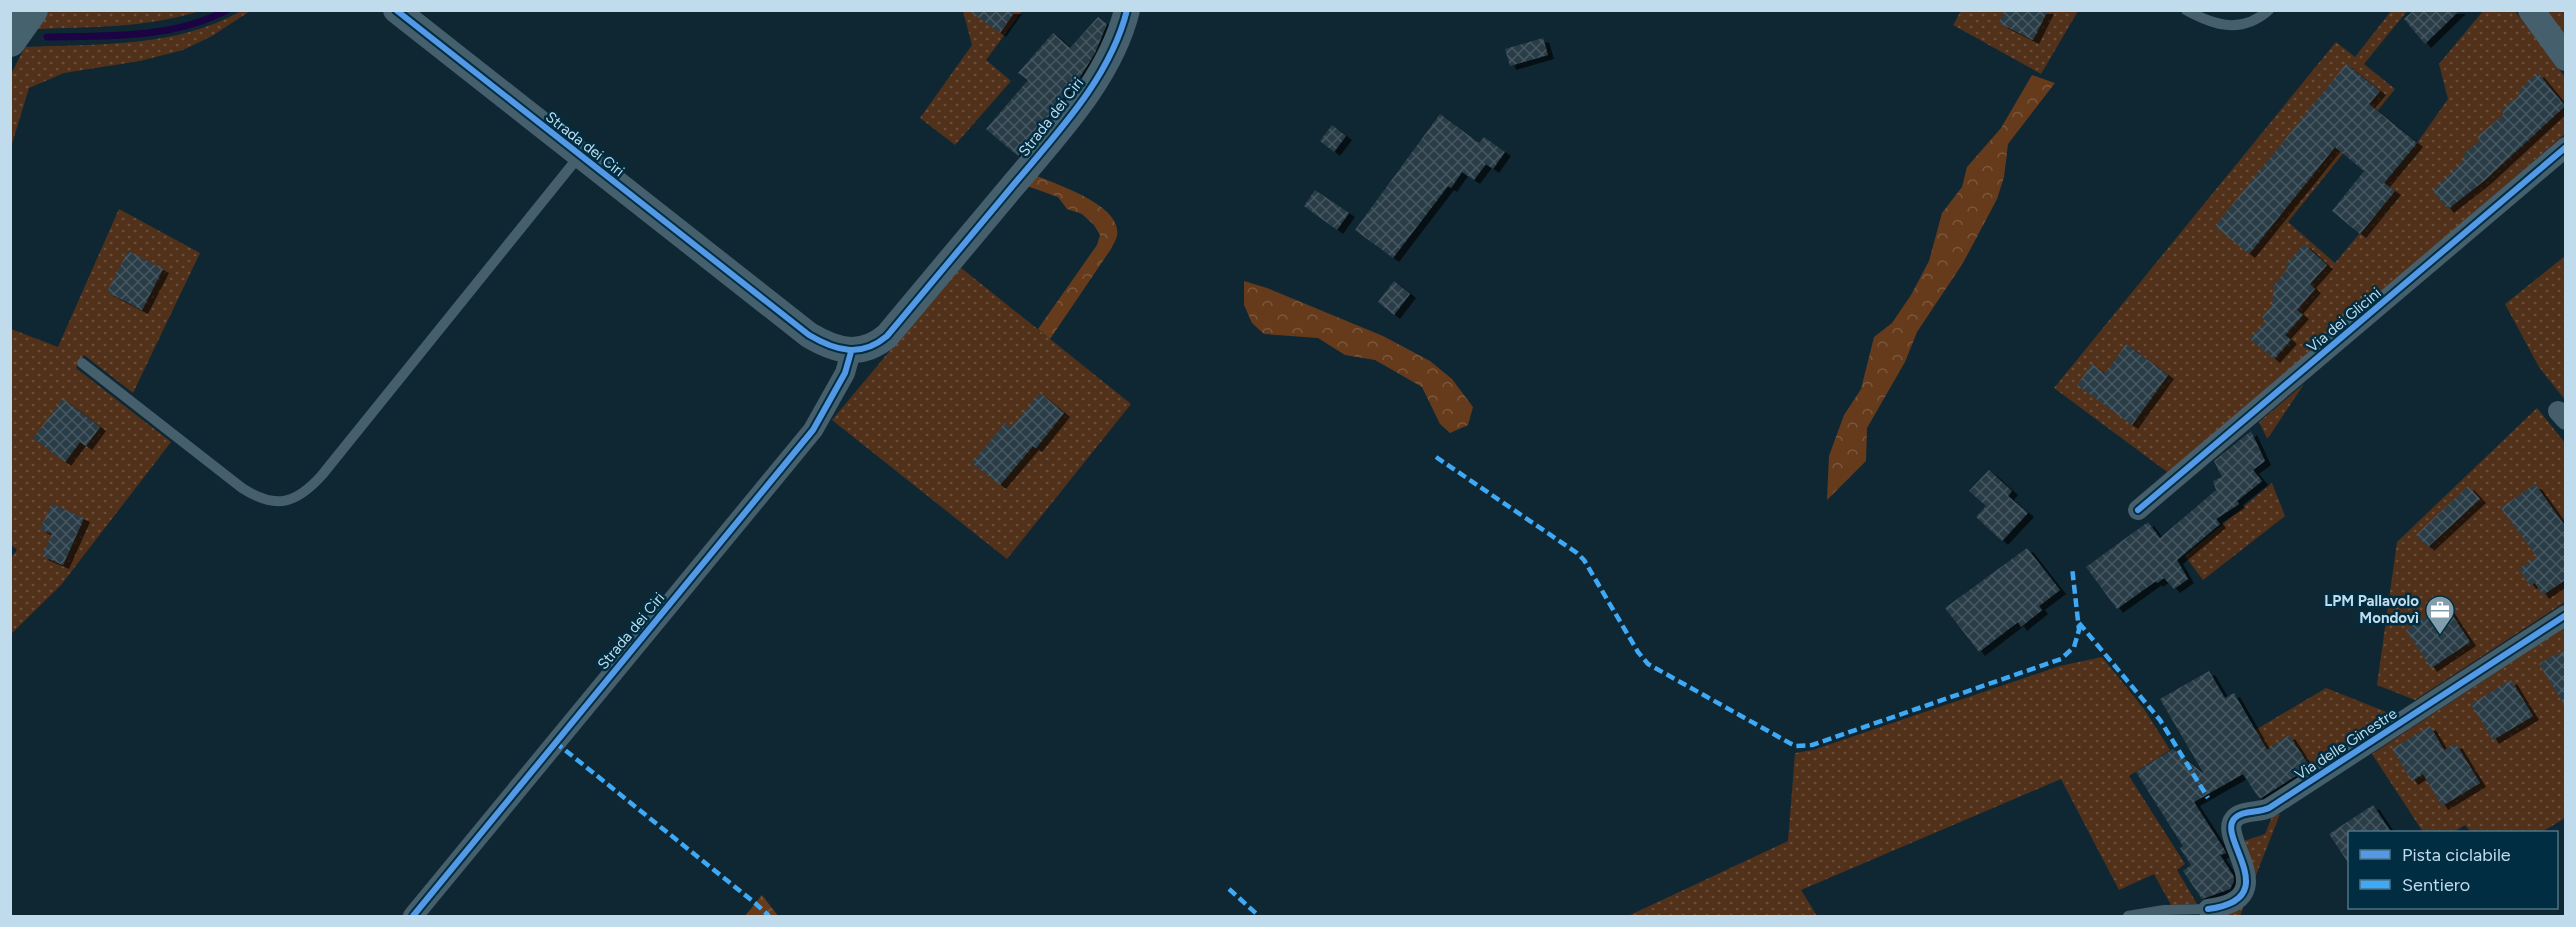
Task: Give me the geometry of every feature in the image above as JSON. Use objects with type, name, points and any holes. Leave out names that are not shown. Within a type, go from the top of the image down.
[{"type":"main road","points":[[10,41],[32,10]]},
{"type":"street","name":"Strada dei Ciri","points":[[396,10],[809,335],[830,346],[851,352],[870,347],[887,336],[1024,172],[1104,69],[1119,39],[1127,10]]},
{"type":"street","points":[[2531,10],[2565,58]]},
{"type":"street","name":"Via dei Glicini","points":[[2138,510],[2565,147]]},
{"type":"street","name":"Strada dei Ciri","points":[[413,916],[813,430],[841,382],[851,352]]},
{"type":"street","name":"Via delle Ginestre","points":[[2208,909],[2222,907],[2234,900],[2245,885],[2245,867],[2232,834],[2231,826],[2235,818],[2269,808],[2565,615]]},
{"type":"lane","points":[[2186,10],[2211,23],[2234,26],[2248,24],[2270,10]]},
{"type":"lane","points":[[82,363],[260,500],[291,500],[308,490],[322,475],[580,155]]},
{"type":"lane","points":[[2128,916],[2164,910],[2208,909]]},
{"type":"shaded area","points":[[46,11],[200,11],[139,24],[35,29]]},
{"type":"shaded area","points":[[241,11],[250,11],[212,36],[183,50],[140,61],[64,73],[29,88],[11,147],[11,74],[25,47],[108,44],[163,38],[216,23]]},
{"type":"shaded area","points":[[963,11],[1022,11],[986,60],[1011,81],[955,145],[920,118],[972,45]]},
{"type":"shaded area","points":[[1961,11],[2078,11],[2041,74],[1953,25]]},
{"type":"shaded area","points":[[2391,11],[2407,11],[2364,64],[2395,89],[2288,222],[2335,263],[2394,192],[2384,183],[2417,143],[2448,99],[2439,64],[2483,11],[2515,11],[2565,77],[2565,134],[2170,474],[2054,388],[2336,42],[2355,57]]},
{"type":"shaded area","points":[[2546,11],[2565,11],[2565,37]]},
{"type":"shaded area","points":[[119,209],[200,253],[133,393],[84,355],[76,368],[171,442],[61,585],[11,634],[10,559],[17,550],[10,544],[11,329],[58,347]]},
{"type":"shaded area","points":[[2565,256],[2565,400],[2539,367],[2505,304]]},
{"type":"shaded area","points":[[960,267],[1131,404],[1007,559],[832,420]]},
{"type":"shaded area","points":[[2304,384],[2268,438],[2267,438],[2259,422]]},
{"type":"shaded area","points":[[2537,408],[2565,443],[2565,602],[2415,700],[2377,685],[2397,542]]},
{"type":"shaded area","points":[[2272,483],[2285,516],[2203,580],[2185,556]]},
{"type":"shaded area","points":[[2565,627],[2565,818],[2544,831],[2470,831],[2465,825],[2456,831],[2422,831],[2372,754]]},
{"type":"shaded area","points":[[2102,657],[2144,709],[2170,750],[2129,776],[2185,864],[2177,870],[2197,904],[2171,905],[2154,874],[2119,890],[2061,779],[1801,890],[1817,916],[1628,916],[1788,841],[1795,753],[1813,750],[2060,666]]},
{"type":"shaded area","points":[[2326,688],[2394,715],[2312,769],[2289,735],[2252,760],[2240,739]]},
{"type":"shaded area","points":[[2280,814],[2240,916],[2214,916],[2232,910],[2241,842],[2265,834],[2272,817]]},
{"type":"green space","points":[[2032,75],[2055,83],[2008,144],[2004,177],[1997,199],[1963,263],[1917,332],[1905,362],[1867,428],[1866,461],[1827,500],[1829,456],[1844,415],[1861,389],[1874,337],[1892,323],[1911,295],[1929,261],[1942,213],[1962,187],[1967,167],[2001,128]]},
{"type":"green space","points":[[1035,175],[1099,206],[1110,215],[1116,225],[1117,236],[1111,249],[1050,339],[1038,329],[1097,245],[1100,235],[1094,225],[1082,214],[1067,209],[1058,197],[1027,186]]},
{"type":"green space","points":[[1244,281],[1267,288],[1383,336],[1430,361],[1452,379],[1473,407],[1468,425],[1450,433],[1440,424],[1422,387],[1375,360],[1345,355],[1318,338],[1264,334],[1252,323],[1244,305]]},
{"type":"green space","points":[[762,895],[778,916],[745,916]]},
{"type":"building","points":[[968,10],[1016,10],[1000,33]]},
{"type":"building","points":[[2005,10],[2048,10],[2033,40],[1999,23]]},
{"type":"building","points":[[2414,10],[2460,10],[2425,44],[2404,19]]},
{"type":"building","points":[[1098,17],[1107,24],[1095,53],[1082,74],[1018,156],[986,129],[1028,80],[1018,73],[1053,33],[1070,48]]},
{"type":"building","points":[[1543,38],[1548,55],[1510,66],[1505,49]]},
{"type":"building","points":[[2346,64],[2380,91],[2369,104],[2417,143],[2384,183],[2395,191],[2360,234],[2332,211],[2364,171],[2335,147],[2249,254],[2215,226]]},
{"type":"building","points":[[2538,73],[2565,106],[2485,180],[2448,209],[2433,191],[2465,158],[2463,155],[2480,140],[2477,137],[2504,114],[2501,111]]},
{"type":"building","points":[[1440,114],[1479,143],[1484,137],[1505,152],[1493,169],[1486,164],[1474,180],[1462,172],[1451,188],[1448,186],[1393,258],[1355,230]]},
{"type":"building","points":[[1332,125],[1346,136],[1334,152],[1320,141]]},
{"type":"building","points":[[1315,190],[1349,213],[1337,230],[1304,206]]},
{"type":"building","points":[[2304,244],[2327,265],[2310,284],[2315,289],[2297,310],[2303,315],[2285,335],[2291,340],[2274,359],[2250,339],[2266,321],[2262,317],[2272,305],[2274,285],[2288,268],[2285,266]]},
{"type":"building","points":[[128,251],[163,269],[142,310],[107,292]]},
{"type":"building","points":[[1394,281],[1410,294],[1394,315],[1378,302]]},
{"type":"building","points":[[2126,344],[2168,375],[2132,425],[2077,385],[2092,364],[2105,374]]},
{"type":"building","points":[[1040,393],[1064,413],[1036,448],[1033,446],[1000,485],[972,463],[1005,423],[1011,428]]},
{"type":"building","points":[[63,399],[100,427],[86,446],[80,442],[65,462],[33,438]]},
{"type":"building","points":[[2251,431],[2265,461],[2253,470],[2262,481],[2237,501],[2239,504],[2216,519],[2220,524],[2177,560],[2188,579],[2174,589],[2164,578],[2157,583],[2156,581],[2117,609],[2086,567],[2148,522],[2160,538],[2216,490],[2213,481],[2222,477],[2214,461]]},
{"type":"building","points":[[1989,470],[2012,491],[2008,496],[2028,513],[2002,541],[1976,517],[1986,506],[1969,491]]},
{"type":"building","points":[[2535,484],[2565,526],[2565,580],[2543,595],[2535,583],[2530,585],[2519,569],[2537,557],[2501,508]]},
{"type":"building","points":[[2468,486],[2480,499],[2428,547],[2416,535]]},
{"type":"building","points":[[52,504],[84,518],[63,565],[42,556],[52,534],[40,529]]},
{"type":"building","points":[[2027,548],[2060,590],[2039,606],[2042,610],[2021,627],[2018,622],[1979,652],[1945,608]]},
{"type":"building","points":[[2445,604],[2470,642],[2431,668],[2406,630]]},
{"type":"building","points":[[2565,651],[2565,706],[2539,664]]},
{"type":"building","points":[[2209,671],[2225,698],[2234,693],[2267,750],[2289,735],[2310,767],[2261,798],[2243,774],[2194,802],[2224,849],[2226,853],[2220,855],[2233,875],[2234,881],[2230,889],[2202,899],[2183,871],[2191,865],[2180,848],[2183,846],[2136,772],[2173,749],[2204,774],[2160,699]]},
{"type":"building","points":[[2511,680],[2533,716],[2493,740],[2471,704]]},
{"type":"building","points":[[2430,726],[2444,750],[2456,744],[2480,783],[2442,806],[2423,774],[2412,781],[2392,749]]},
{"type":"building","points":[[2373,805],[2390,831],[2348,831],[2348,862],[2329,834]]},
{"type":"waterway","points":[[47,37],[116,36],[162,31],[206,19],[227,10]]},
{"type":"marked path","points":[[1436,457],[1577,553],[1584,560],[1638,652],[1648,664],[1795,746],[1812,745],[2061,659],[2074,647],[2079,630],[2072,567]]},
{"type":"marked path","points":[[2079,623],[2160,720],[2208,798]]},
{"type":"marked path","points":[[555,742],[769,916]]},
{"type":"marked path","points":[[1229,889],[1259,916]]},
{"type":"cycle path","points":[[396,10],[809,335],[829,345],[848,350],[868,347],[887,336],[1062,127],[1094,83],[1108,59],[1127,10]]},
{"type":"cycle path","points":[[2138,510],[2566,147]]},
{"type":"cycle path","points":[[413,916],[813,430],[845,373],[851,352]]},
{"type":"cycle path","points":[[2208,909],[2231,903],[2243,894],[2246,881],[2244,868],[2231,828],[2237,816],[2269,808],[2566,615]]},
{"type":"place","name":"LPM Pallavolo Mondovì","points":[[2440,636]]}]
